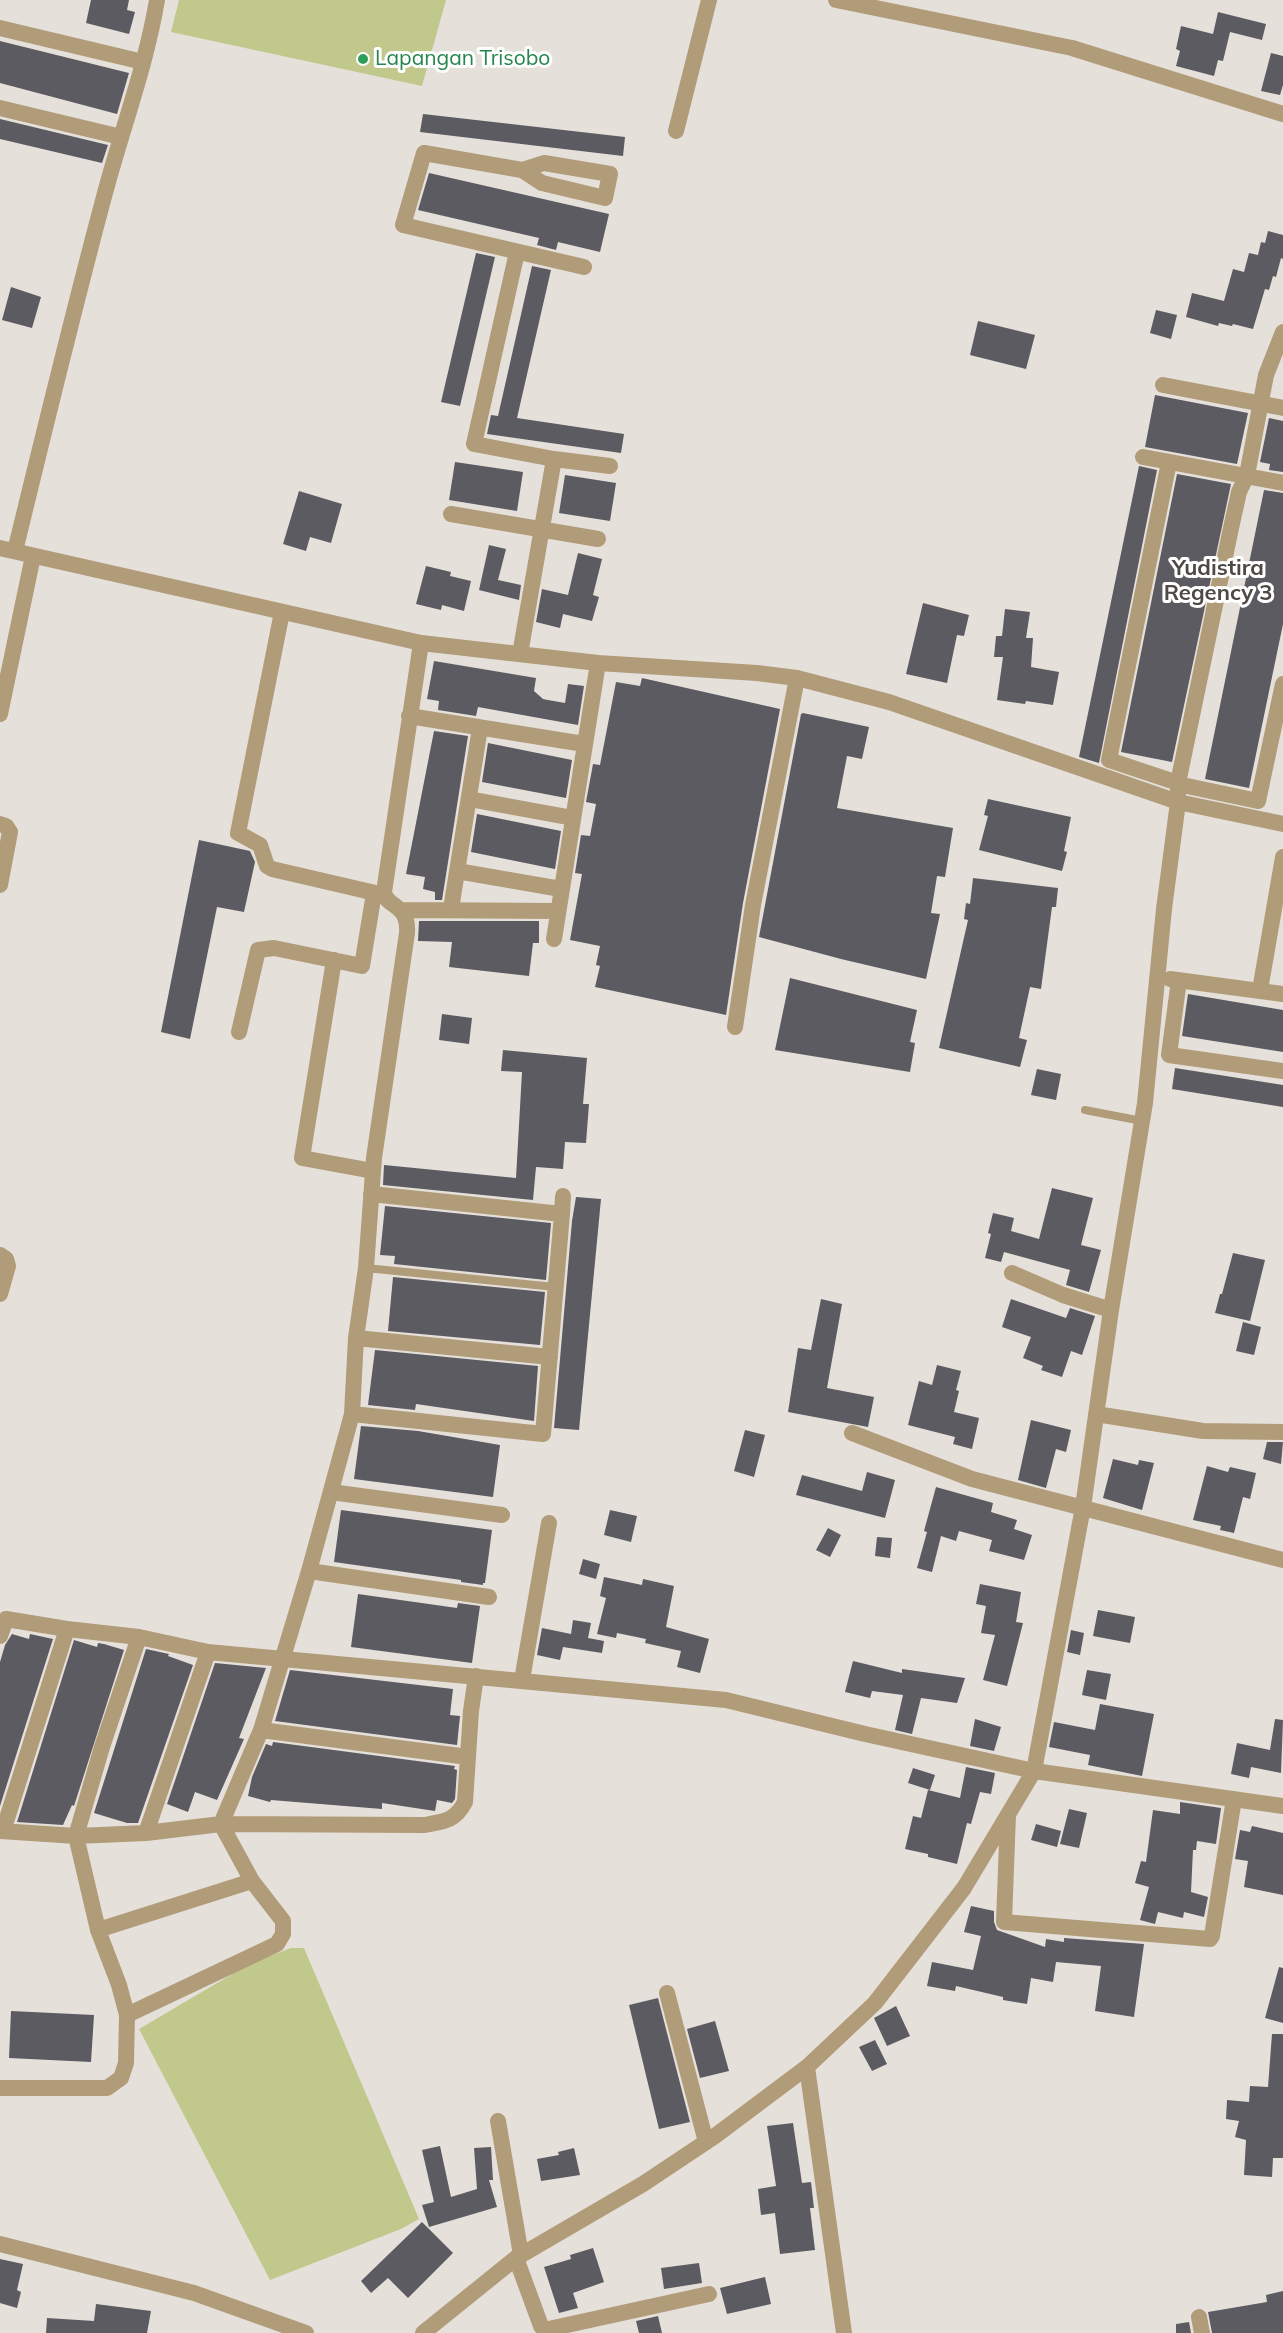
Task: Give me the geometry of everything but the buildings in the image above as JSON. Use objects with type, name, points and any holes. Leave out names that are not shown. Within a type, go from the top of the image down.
[{"type":"street","points":[[157,0],[152,30],[120,137],[7,550],[421,643],[598,663],[758,673],[797,678],[889,702],[1178,802],[1283,824]]},
{"type":"street","points":[[676,131],[709,0]]},
{"type":"street","points":[[836,0],[1072,48],[1283,114]]},
{"type":"street","points":[[0,28],[142,62]]},
{"type":"street","points":[[0,108],[120,137]]},
{"type":"street","points":[[522,170],[424,153],[403,225],[584,267]]},
{"type":"street","points":[[517,252],[474,444],[554,459],[610,466]]},
{"type":"street","points":[[423,2333],[519,2257],[643,2184],[706,2142],[807,2067],[875,2003],[964,1888],[1034,1771],[1083,1507],[1111,1310],[1142,1121],[1178,802],[1219,615],[1236,528],[1239,492],[1247,475],[1266,375],[1283,332]]},
{"type":"street","points":[[1163,385],[1283,408]]},
{"type":"street","points":[[1143,457],[1283,483]]},
{"type":"street","points":[[520,654],[554,459]]},
{"type":"street","points":[[1169,462],[1109,760],[1183,784],[1258,801],[1283,684]]},
{"type":"street","points":[[451,514],[598,539]]},
{"type":"street","points":[[0,714],[33,556]]},
{"type":"street","points":[[282,612],[238,833],[260,845],[267,866],[379,894],[402,910],[558,911]]},
{"type":"street","points":[[240,1032],[258,950],[274,948],[362,966],[379,894],[421,643]]},
{"type":"street","points":[[554,939],[598,663]]},
{"type":"street","points":[[735,1027],[753,905],[797,678]]},
{"type":"street","points":[[409,716],[584,744]]},
{"type":"street","points":[[451,909],[480,728]]},
{"type":"street","points":[[469,799],[573,818]]},
{"type":"street","points":[[0,824],[6,826],[10,832],[0,885]]},
{"type":"street","points":[[1260,990],[1278,919],[1283,856]]},
{"type":"street","points":[[458,871],[561,889]]},
{"type":"street","points":[[221,1824],[261,1730],[309,1571],[352,1414],[356,1338],[366,1268],[373,1171],[407,933],[402,910]]},
{"type":"street","points":[[334,960],[302,1158],[373,1171]]},
{"type":"street","points":[[1158,977],[1283,994]]},
{"type":"street","points":[[1179,980],[1169,1055],[1283,1071]]},
{"type":"street","points":[[371,1194],[562,1214]]},
{"type":"street","points":[[352,1414],[543,1434],[563,1196]]},
{"type":"street","points":[[0,1255],[6,1259],[8,1266],[0,1294]]},
{"type":"street","points":[[1012,1273],[1063,1295],[1111,1310]]},
{"type":"street","points":[[356,1338],[550,1357]]},
{"type":"street","points":[[1096,1414],[1203,1431],[1283,1432]]},
{"type":"street","points":[[852,1433],[972,1479],[1283,1560]]},
{"type":"street","points":[[331,1492],[502,1515]]},
{"type":"street","points":[[522,1680],[549,1523]]},
{"type":"street","points":[[309,1571],[489,1597]]},
{"type":"street","points":[[0,1636],[3,1618],[67,1629],[139,1637],[208,1652],[726,1700],[865,1734],[1034,1771],[1283,1806]]},
{"type":"street","points":[[67,1629],[1,1831],[76,1836],[146,1833],[221,1824],[425,1826],[443,1821],[458,1814],[465,1802],[476,1676]]},
{"type":"street","points":[[0,2088],[107,2088],[121,2078],[126,2063],[127,2015],[119,1985],[98,1930],[76,1836],[102,1747],[139,1637]]},
{"type":"street","points":[[146,1833],[208,1652]]},
{"type":"street","points":[[261,1730],[468,1757]]},
{"type":"street","points":[[1008,1814],[1004,1922],[1210,1939],[1234,1799]]},
{"type":"street","points":[[127,2015],[277,1944],[283,1934],[283,1921],[252,1881],[221,1824]]},
{"type":"street","points":[[98,1930],[252,1881]]},
{"type":"street","points":[[667,1993],[706,2142]]},
{"type":"street","points":[[807,2067],[844,2333]]},
{"type":"street","points":[[498,2121],[519,2257],[544,2330],[709,2294]]},
{"type":"street","points":[[0,2244],[194,2293],[306,2333]]},
{"type":"lane","points":[[1085,1110],[1142,1121]]},
{"type":"lane","points":[[366,1268],[555,1287]]},
{"type":"green space","name":"Lapangan Trisobo","points":[[179,0],[446,0],[422,86],[171,32]]},
{"type":"green space","points":[[291,1948],[304,1948],[419,2219],[401,2229],[270,2280],[139,2029],[251,1963]]},
{"type":"place","name":"Lapangan Trisobo","points":[[363,59]]},
{"type":"district","name":"Yudistira Regency 3","points":[[1218,580]]}]
